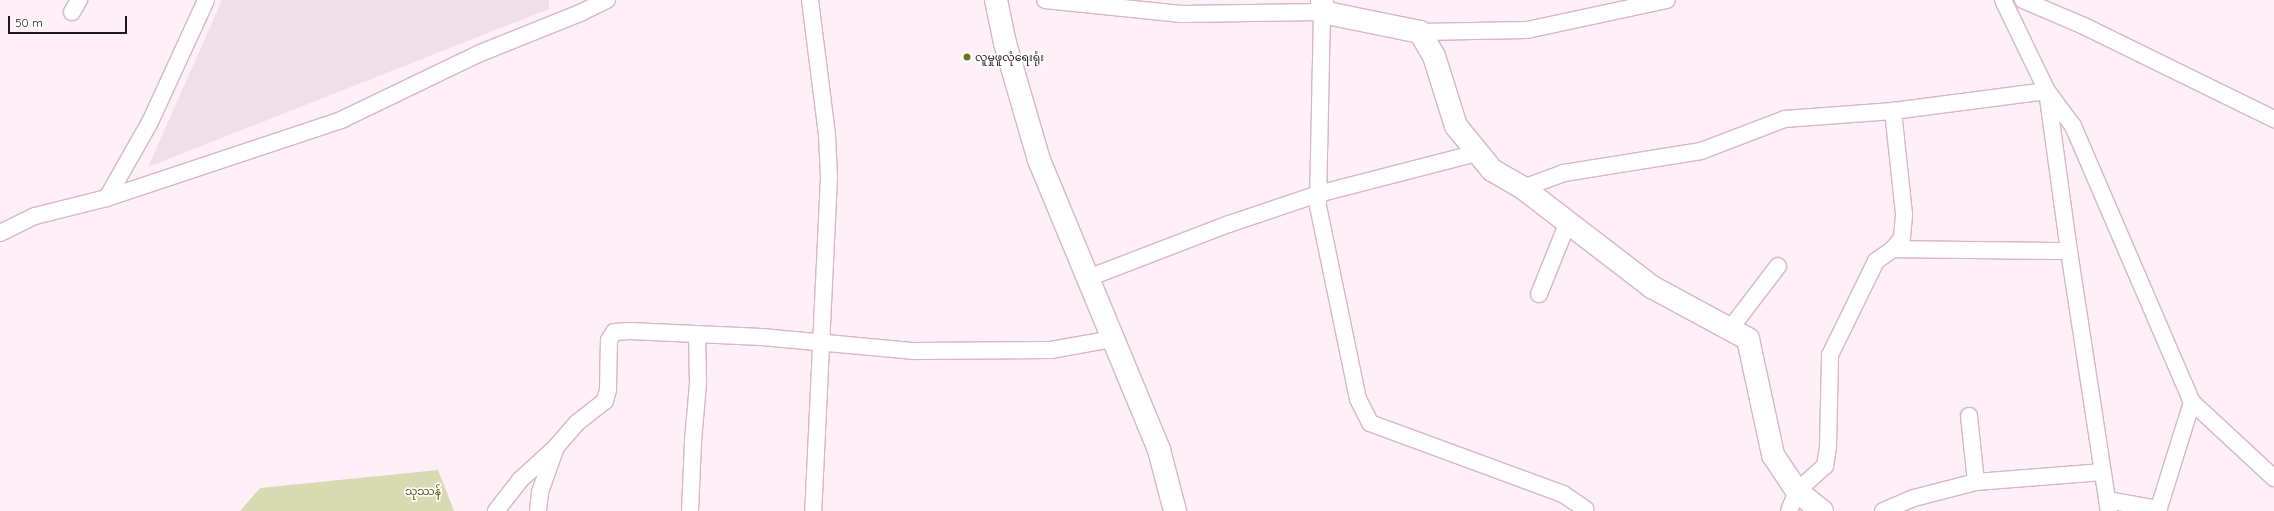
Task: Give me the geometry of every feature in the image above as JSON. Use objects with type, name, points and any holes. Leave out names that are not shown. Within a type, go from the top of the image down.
[{"type":"main road","points":[[996,0],[1005,43],[1039,160],[1159,450],[1175,511]]},
{"type":"main road","points":[[1322,6],[1420,32],[1434,56],[1456,126],[1492,170],[1523,188],[1652,286],[1748,339],[1773,455],[1793,501],[1822,511]]},
{"type":"street","points":[[107,198],[150,122],[206,0]]},
{"type":"street","points":[[0,233],[35,216],[107,198],[341,120],[478,54],[580,13],[607,0]]},
{"type":"street","points":[[810,0],[827,135],[829,177],[813,511]]},
{"type":"street","points":[[1044,0],[1181,14],[1322,6],[1318,206],[1358,399],[1370,423],[1563,494],[1585,509]]},
{"type":"street","points":[[1420,32],[1527,30],[1668,0]]},
{"type":"street","points":[[2003,0],[2047,91],[2073,126],[2192,402],[2274,478]]},
{"type":"street","points":[[2023,0],[2084,26],[2274,119]]},
{"type":"street","points":[[1523,188],[1564,173],[1701,151],[1785,119],[1893,111],[2047,91]]},
{"type":"street","points":[[2047,91],[2069,251],[2108,506],[2158,510],[2192,402]]},
{"type":"street","points":[[1793,501],[1825,466],[1828,446],[1830,355],[1876,261],[1893,249],[1902,238],[1904,214],[1893,111]]},
{"type":"street","points":[[1088,278],[1229,224],[1318,194],[1478,153]]},
{"type":"street","points":[[1539,294],[1568,222]]},
{"type":"street","points":[[1893,249],[2069,251]]},
{"type":"street","points":[[1730,329],[1778,266]]},
{"type":"street","points":[[496,511],[520,480],[556,447],[578,422],[605,401],[608,390],[609,340],[614,332],[628,330],[762,337],[821,344],[914,351],[1051,350],[1114,339]]},
{"type":"street","points":[[690,511],[693,441],[698,384],[697,334]]},
{"type":"street","points":[[1970,416],[1976,482]]},
{"type":"street","points":[[538,511],[540,492],[556,447]]},
{"type":"street","points":[[1883,511],[1914,498],[1976,482],[2103,472]]},
{"type":"shaded area","points":[[222,0],[549,0],[549,9],[148,167]]},
{"type":"green space","name":"သုဿန်","points":[[438,470],[454,511],[240,511],[260,488]]},
{"type":"place","name":"လူမှုဖူလုံရေးရုံး","points":[[967,57]]}]
